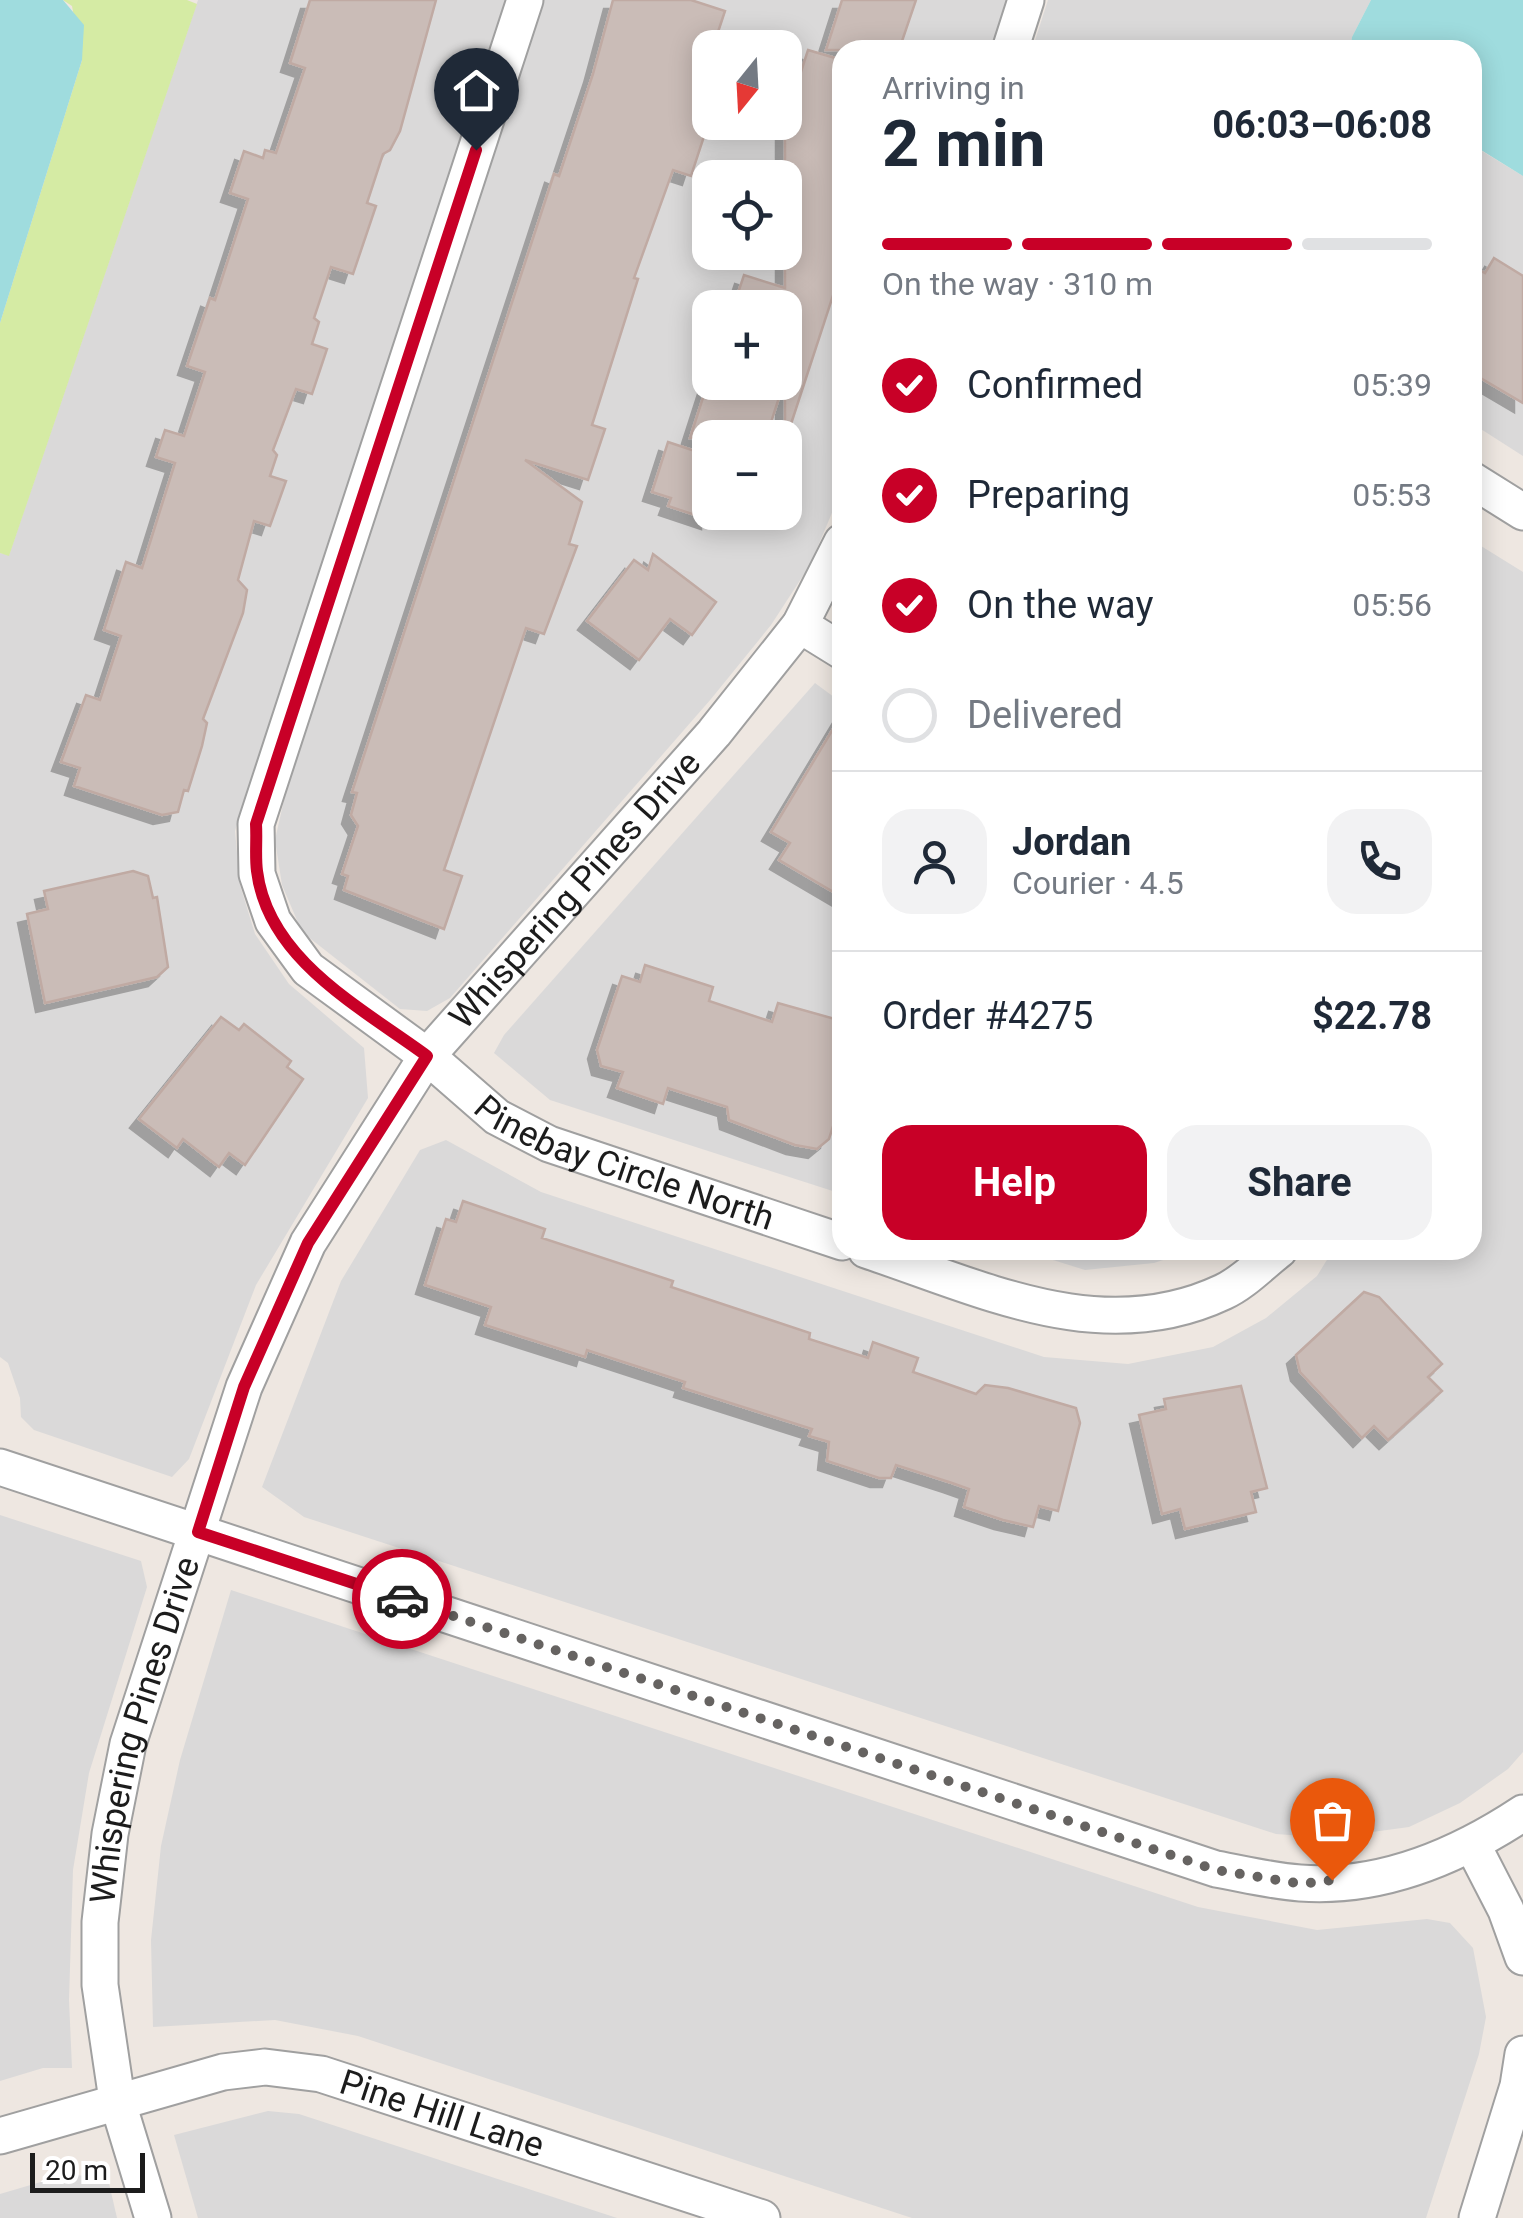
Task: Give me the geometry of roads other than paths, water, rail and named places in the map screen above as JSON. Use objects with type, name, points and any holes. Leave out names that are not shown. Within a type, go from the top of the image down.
[{"type":"street","name":"Pinebay Circle North","points":[[525,0],[256,824],[257,874],[273,921],[308,969],[427,1056],[497,1118],[549,1144],[832,1239]]},
{"type":"street","points":[[1013,40],[1026,0]]},
{"type":"street","points":[[1482,486],[1523,512]]},
{"type":"street","name":"Whispering Pines Drive","points":[[153,2218],[118,2100],[100,1984],[100,1922],[110,1834],[128,1744],[244,1387],[308,1243],[427,1056],[714,734],[800,625],[832,562]]},
{"type":"street","points":[[800,625],[832,645]]},
{"type":"street","points":[[896,1260],[1050,1312],[1113,1318],[1169,1312],[1226,1291],[1265,1260]]},
{"type":"street","points":[[0,1467],[1216,1870],[1302,1884],[1393,1874],[1473,1846],[1523,1812]]},
{"type":"street","points":[[1473,1846],[1506,1910],[1523,1957]]},
{"type":"street","points":[[1477,2218],[1518,2086],[1523,2054]]},
{"type":"street","name":"Pine Hill Lane","points":[[0,2136],[224,2072],[266,2067],[321,2074],[762,2218]]},
{"type":"water","points":[[0,0],[63,0],[84,25],[82,60],[0,323]]},
{"type":"water","points":[[1371,0],[1523,0],[1523,176],[1482,151],[1482,40],[1352,40]]}]
